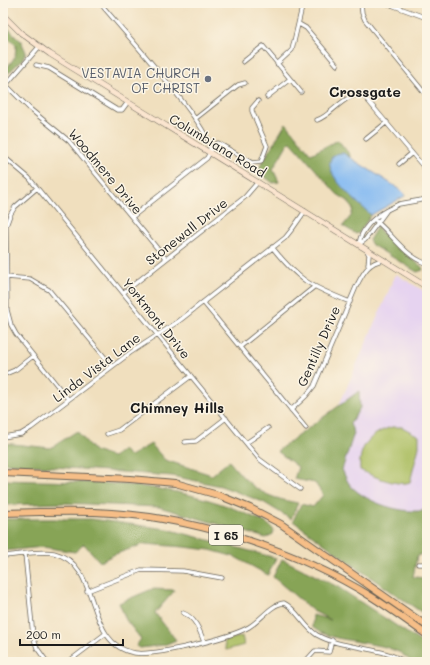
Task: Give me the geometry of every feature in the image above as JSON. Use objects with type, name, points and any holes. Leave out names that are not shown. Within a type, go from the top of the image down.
[{"type":"highway","name":"I 65","points":[[3,473],[130,479],[175,483],[218,495],[250,508],[281,524],[427,626]]},
{"type":"highway","name":"I 65","points":[[3,513],[94,512],[127,515],[173,522],[247,540],[307,563],[356,588],[383,604],[427,635]]},
{"type":"main road","name":"Columbiana Road","points":[[3,16],[39,47],[427,287]]},
{"type":"street","points":[[100,3],[195,119],[209,140],[210,152]]},
{"type":"street","points":[[277,64],[292,50],[303,3]]},
{"type":"street","points":[[361,3],[362,13],[365,20],[427,96]]},
{"type":"street","points":[[386,3],[427,18]]},
{"type":"street","points":[[299,24],[306,28],[337,65]]},
{"type":"street","points":[[243,62],[263,46],[301,92]]},
{"type":"street","points":[[3,88],[5,83],[39,47]]},
{"type":"street","points":[[36,65],[49,68],[117,110],[122,110],[128,102]]},
{"type":"street","points":[[267,97],[290,79]]},
{"type":"street","name":"Woodmere Drive","points":[[5,83],[30,109],[69,141],[166,259]]},
{"type":"street","points":[[195,119],[238,85],[245,83]]},
{"type":"street","points":[[317,120],[350,97],[358,94],[366,98],[427,171]]},
{"type":"street","points":[[132,217],[202,161],[213,146],[218,142],[252,163],[261,162],[267,146],[252,111],[252,108],[258,102]]},
{"type":"street","points":[[366,139],[387,122]]},
{"type":"street","points":[[398,164],[412,153]]},
{"type":"street","name":"Yorkmont Drive","points":[[3,156],[18,166],[37,188],[266,466],[300,488]]},
{"type":"street","name":"Stonewall Drive","points":[[123,293],[246,197],[258,182]]},
{"type":"street","points":[[37,188],[15,207],[6,226],[6,278],[9,320],[16,334],[68,399]]},
{"type":"street","points":[[359,244],[365,240],[376,220],[387,210],[399,204],[427,199]]},
{"type":"street","name":"Linda Vista Lane","points":[[3,437],[26,431],[112,366],[176,323],[290,232],[304,210]]},
{"type":"street","points":[[376,220],[386,229],[395,241],[417,259],[425,263]]},
{"type":"street","points":[[272,247],[293,272],[314,287],[350,302]]},
{"type":"street","points":[[366,248],[369,255],[368,266]]},
{"type":"street","points":[[368,266],[376,261],[385,260]]},
{"type":"street","name":"Gentilly Drive","points":[[291,410],[314,386],[350,302],[368,266]]},
{"type":"street","points":[[6,278],[30,280],[49,290],[112,366]]},
{"type":"street","points":[[240,346],[314,287]]},
{"type":"street","points":[[203,302],[306,428]]},
{"type":"street","points":[[3,374],[15,370],[33,356]]},
{"type":"street","points":[[107,434],[119,430],[191,376]]},
{"type":"street","points":[[185,442],[196,441],[226,418]]},
{"type":"street","points":[[246,443],[268,428]]},
{"type":"street","points":[[3,556],[51,553],[67,559],[79,571],[105,634],[116,646],[135,653],[153,653],[204,642],[246,629],[282,603],[289,606],[313,632],[332,640],[386,652],[405,662]]},
{"type":"street","points":[[25,554],[33,636],[37,648],[47,662]]},
{"type":"street","points":[[418,564],[427,564]]},
{"type":"street","points":[[87,591],[128,574],[146,569],[190,572],[222,578]]},
{"type":"street","points":[[183,613],[192,619],[199,629],[204,642]]},
{"type":"street","points":[[68,662],[105,634]]},
{"type":"street","points":[[305,662],[315,652],[329,652],[332,640]]},
{"type":"shaded area","points":[[396,274],[427,293],[427,514],[367,508],[314,463]]},
{"type":"green space","points":[[3,23],[21,41],[26,52],[22,60],[5,76],[3,73],[15,57],[16,45],[3,34]]},
{"type":"green space","points":[[286,123],[311,154],[338,140],[350,155],[350,157],[343,153],[336,180],[371,215],[359,233],[356,234],[343,226],[351,216],[353,209],[348,201],[337,194],[291,142],[288,143],[273,169],[279,182],[273,183],[257,171]]},
{"type":"green space","points":[[377,227],[386,237],[422,267],[423,270],[417,272],[372,245],[369,240]]},
{"type":"green space","points":[[359,391],[360,408],[350,424],[354,433],[342,470],[351,486],[366,498],[397,509],[408,511],[427,510],[427,552],[417,556],[413,577],[427,578],[427,616],[357,568],[293,521],[301,504],[313,507],[323,495],[315,483],[294,479],[298,467],[277,451]]},
{"type":"green space","points":[[392,427],[402,427],[419,436],[419,447],[410,482],[392,482],[360,470],[361,454],[367,442],[377,433]]},
{"type":"green space","points":[[77,431],[94,451],[113,457],[123,450],[130,456],[151,444],[165,460],[212,475],[229,461],[251,485],[259,490],[276,498],[298,503],[291,519],[263,502],[221,486],[172,476],[3,463],[3,443],[51,448]]},
{"type":"green space","points":[[3,480],[97,483],[159,489],[219,503],[263,522],[270,526],[274,531],[273,534],[266,538],[159,507],[63,503],[3,505]]},
{"type":"green space","points":[[3,519],[91,519],[167,529],[276,558],[268,575],[235,557],[210,550],[184,547],[144,544],[113,555],[100,562],[84,544],[75,552],[43,547],[3,551]]},
{"type":"green space","points":[[282,559],[338,587],[427,646],[427,662],[412,662],[401,653],[386,647],[337,638],[321,633],[312,627],[313,615],[331,620],[313,611],[273,577]]},
{"type":"green space","points":[[152,589],[175,590],[155,613],[176,640],[164,645],[140,648],[136,646],[141,639],[126,620],[119,603]]},
{"type":"green space","points":[[242,636],[244,645],[226,650],[224,641]]},
{"type":"water","points":[[343,153],[401,190],[405,196],[371,215],[336,180],[330,164],[334,155]]},
{"type":"place","name":"VESTAVIA CHURCH OF CHRIST","points":[[208,79]]},
{"type":"district","name":"Crossgate","points":[[365,91]]},
{"type":"district","name":"Chimney Hills","points":[[177,407]]}]
